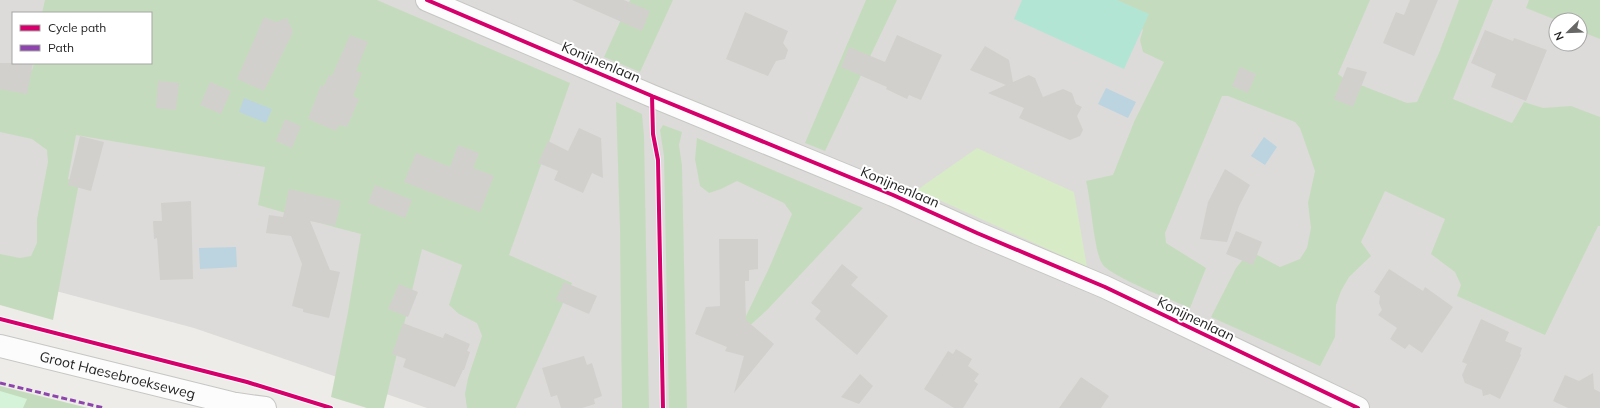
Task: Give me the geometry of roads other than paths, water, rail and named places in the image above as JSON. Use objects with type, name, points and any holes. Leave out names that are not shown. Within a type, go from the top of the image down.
[{"type":"street","name":"Konijnenlaan","points":[[427,0],[652,96],[894,195],[977,233],[1106,287],[1358,408]]},
{"type":"street","name":"Groot Haesebroekseweg","points":[[0,346],[241,406],[265,408]]},
{"type":"water","points":[[1106,88],[1136,102],[1128,118],[1098,104]]},
{"type":"water","points":[[244,98],[272,109],[266,123],[239,112]]},
{"type":"water","points":[[1264,137],[1277,147],[1265,165],[1251,156]]},
{"type":"water","points":[[236,247],[237,267],[200,269],[199,248]]}]
